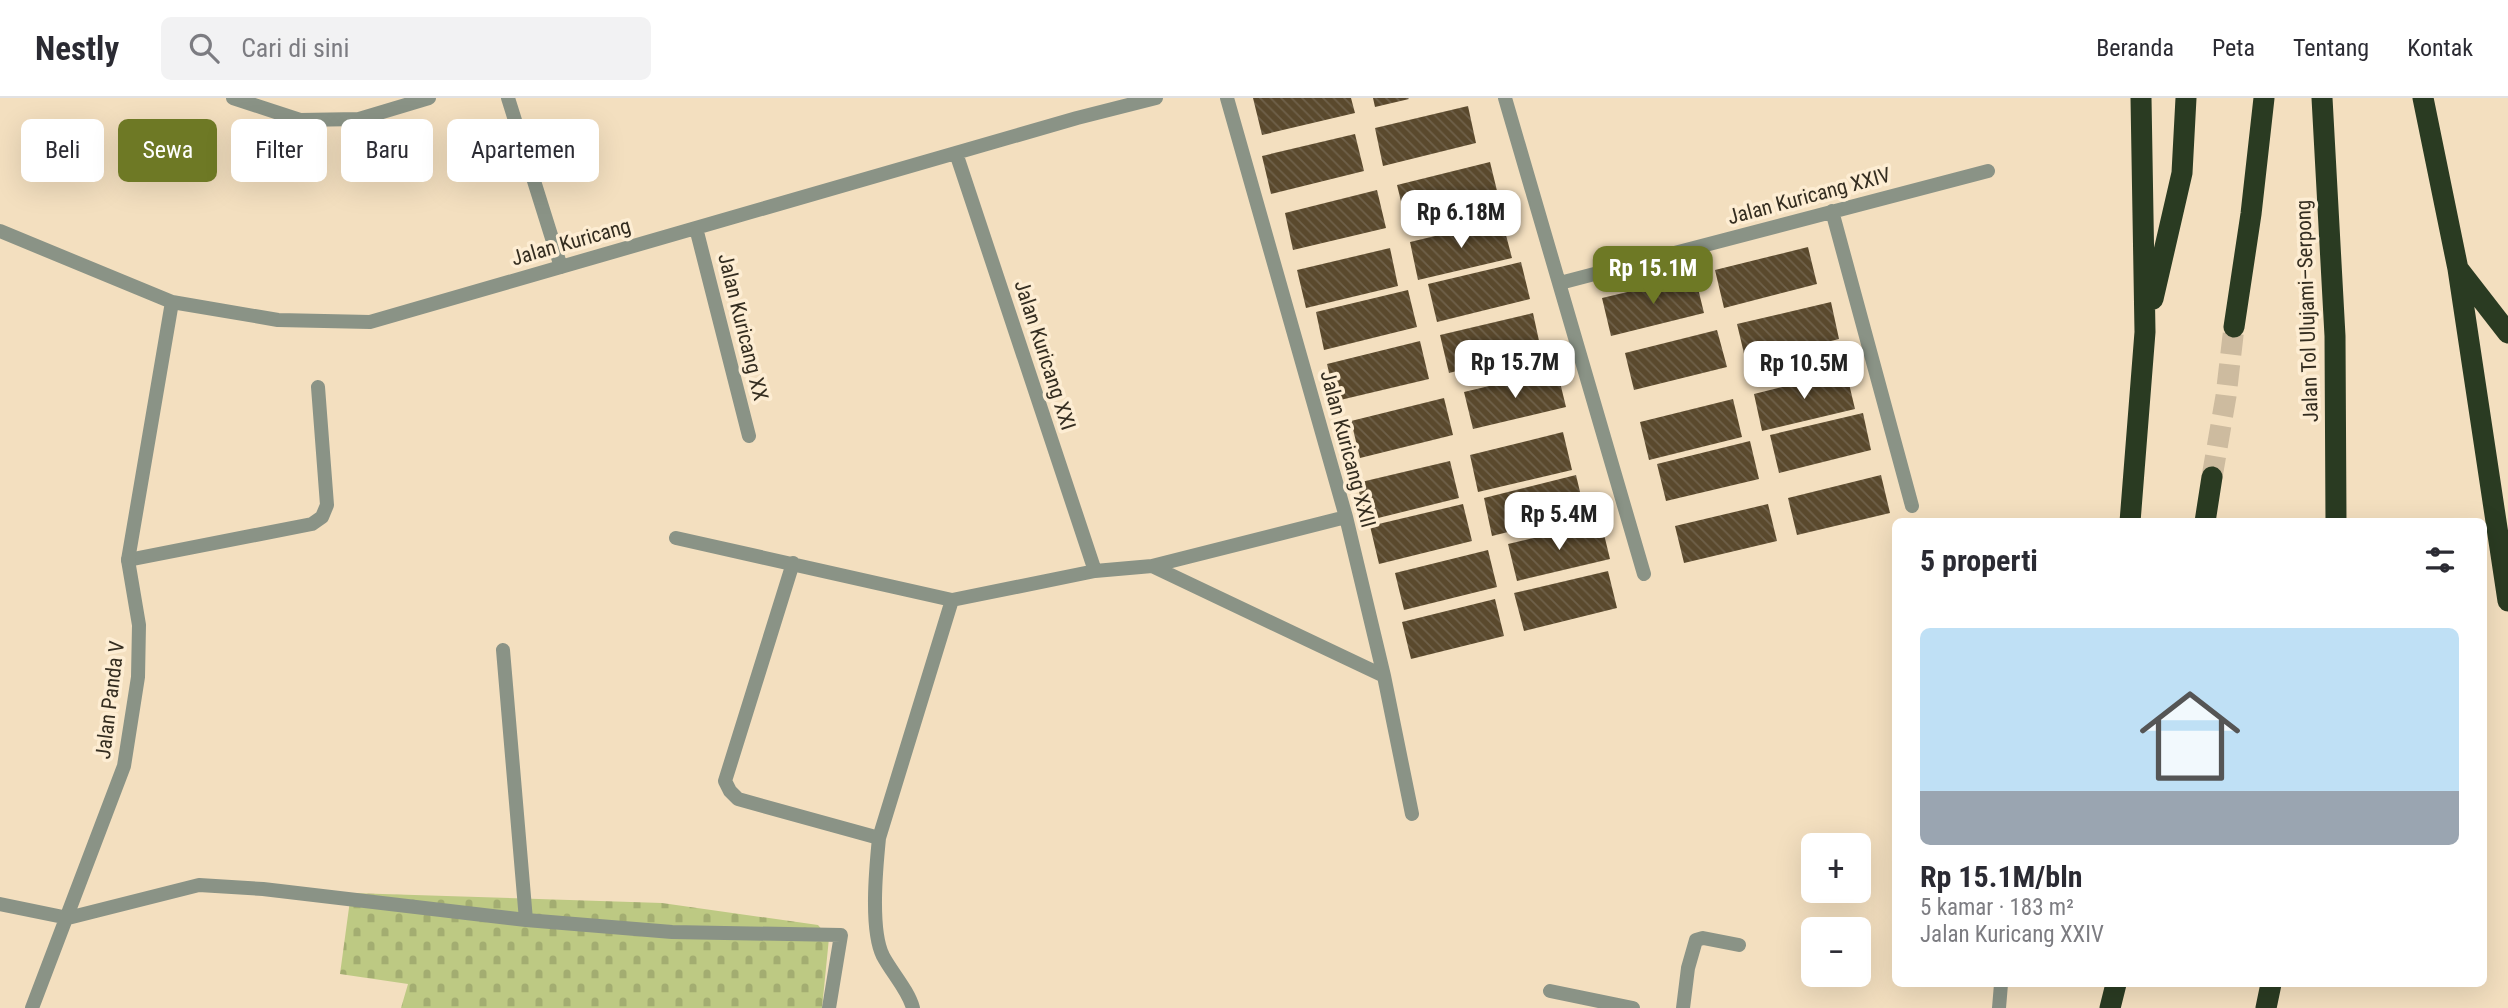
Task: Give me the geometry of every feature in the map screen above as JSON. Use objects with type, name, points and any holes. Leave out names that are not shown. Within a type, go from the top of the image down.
[{"type":"highway","points":[[2130,518],[2145,332],[2141,98]]},
{"type":"highway","points":[[2145,332],[2182,173],[2186,98]]},
{"type":"highway","points":[[2234,327],[2251,214],[2264,98]]},
{"type":"highway","name":"Jalan Tol Ulujami–Serpong","points":[[2322,98],[2335,336],[2336,518]]},
{"type":"highway","points":[[2423,98],[2458,269],[2508,601]]},
{"type":"highway","points":[[2458,269],[2508,333]]},
{"type":"highway","points":[[2205,518],[2212,477]]},
{"type":"highway","points":[[2103,1008],[2104,987]]},
{"type":"highway","points":[[2110,1008],[2115,987]]},
{"type":"highway","points":[[2266,1008],[2270,987]]},
{"type":"street","points":[[236,99],[300,120],[359,119],[429,98]]},
{"type":"street","points":[[508,98],[561,267]]},
{"type":"street","name":"Jalan Kuricang","points":[[0,231],[172,302],[278,320],[370,322],[1156,98]]},
{"type":"street","name":"Jalan Kuricang XXII","points":[[1227,98],[1346,517],[1384,676],[1412,814]]},
{"type":"street","points":[[1505,98],[1644,574]]},
{"type":"street","name":"Jalan Kuricang XXI","points":[[957,153],[1094,571]]},
{"type":"street","name":"Jalan Kuricang XXIV","points":[[1560,283],[1988,171]]},
{"type":"street","points":[[1832,211],[1912,506]]},
{"type":"street","name":"Jalan Kuricang XX","points":[[696,228],[749,436]]},
{"type":"street","name":"Jalan Panda V","points":[[32,1008],[124,766],[138,677],[139,638],[128,560],[172,302]]},
{"type":"street","points":[[128,560],[312,524],[322,517],[327,505],[318,387]]},
{"type":"street","points":[[676,538],[952,600],[1094,571],[1152,566],[1346,517]]},
{"type":"street","points":[[793,563],[725,781],[738,799],[879,838]]},
{"type":"street","points":[[1152,566],[1384,676]]},
{"type":"street","points":[[913,1008],[882,954],[877,933],[876,872],[879,838],[952,600]]},
{"type":"street","points":[[503,650],[526,920]]},
{"type":"street","points":[[0,904],[68,918],[199,885],[263,889],[526,920],[672,932],[841,935],[829,1008]]},
{"type":"street","points":[[1683,1008],[1688,968],[1696,940],[1703,938],[1739,945]]},
{"type":"street","points":[[1999,1008],[2001,987]]},
{"type":"street","points":[[1550,991],[1633,1008]]},
{"type":"green space","points":[[351,893],[662,903],[818,925],[829,938],[822,1008],[401,1008],[408,984],[340,974]]},
{"type":"building","points":[[1253,98],[1351,98],[1355,113],[1262,135]]},
{"type":"building","points":[[1373,98],[1408,98],[1409,99],[1375,107]]},
{"type":"building","points":[[1468,106],[1476,143],[1383,166],[1375,128]]},
{"type":"building","points":[[1355,134],[1364,171],[1271,194],[1262,156]]},
{"type":"building","points":[[1490,162],[1499,199],[1406,222],[1397,185]]},
{"type":"building","points":[[1377,190],[1386,228],[1293,250],[1285,213]]},
{"type":"building","points":[[1502,220],[1512,258],[1418,280],[1410,242]]},
{"type":"building","points":[[1808,247],[1817,284],[1724,308],[1715,270]]},
{"type":"building","points":[[1390,248],[1398,286],[1306,308],[1297,270]]},
{"type":"building","points":[[1521,262],[1530,299],[1437,322],[1428,284]]},
{"type":"building","points":[[1695,276],[1704,313],[1611,336],[1602,298]]},
{"type":"building","points":[[1408,290],[1417,327],[1324,350],[1316,312]]},
{"type":"building","points":[[1831,302],[1839,339],[1746,362],[1737,324]]},
{"type":"building","points":[[1533,313],[1541,350],[1449,373],[1440,335]]},
{"type":"building","points":[[1717,330],[1727,367],[1634,390],[1625,353]]},
{"type":"building","points":[[1420,341],[1429,379],[1336,401],[1327,364]]},
{"type":"building","points":[[1557,370],[1566,407],[1473,429],[1464,392]]},
{"type":"building","points":[[1846,371],[1855,409],[1762,431],[1754,394]]},
{"type":"building","points":[[1444,398],[1453,435],[1360,458],[1351,421]]},
{"type":"building","points":[[1733,399],[1742,437],[1649,460],[1640,422]]},
{"type":"building","points":[[1863,413],[1871,450],[1779,473],[1770,435]]},
{"type":"building","points":[[1563,432],[1572,470],[1478,492],[1470,455]]},
{"type":"building","points":[[1750,441],[1759,479],[1666,501],[1657,464]]},
{"type":"building","points":[[1450,461],[1459,498],[1366,521],[1357,483]]},
{"type":"building","points":[[1576,475],[1585,513],[1492,536],[1484,498]]},
{"type":"building","points":[[1881,475],[1890,513],[1797,535],[1788,498]]},
{"type":"building","points":[[1463,504],[1472,541],[1379,564],[1370,526]]},
{"type":"building","points":[[1768,504],[1777,541],[1684,563],[1675,526]]},
{"type":"building","points":[[1601,522],[1610,559],[1517,581],[1508,544]]},
{"type":"building","points":[[1488,550],[1497,587],[1404,610],[1395,573]]},
{"type":"building","points":[[1608,571],[1617,608],[1524,631],[1514,593]]},
{"type":"building","points":[[1495,599],[1504,636],[1411,659],[1402,622]]},
{"type":"tunnel","points":[[2212,477],[2234,327]]}]
